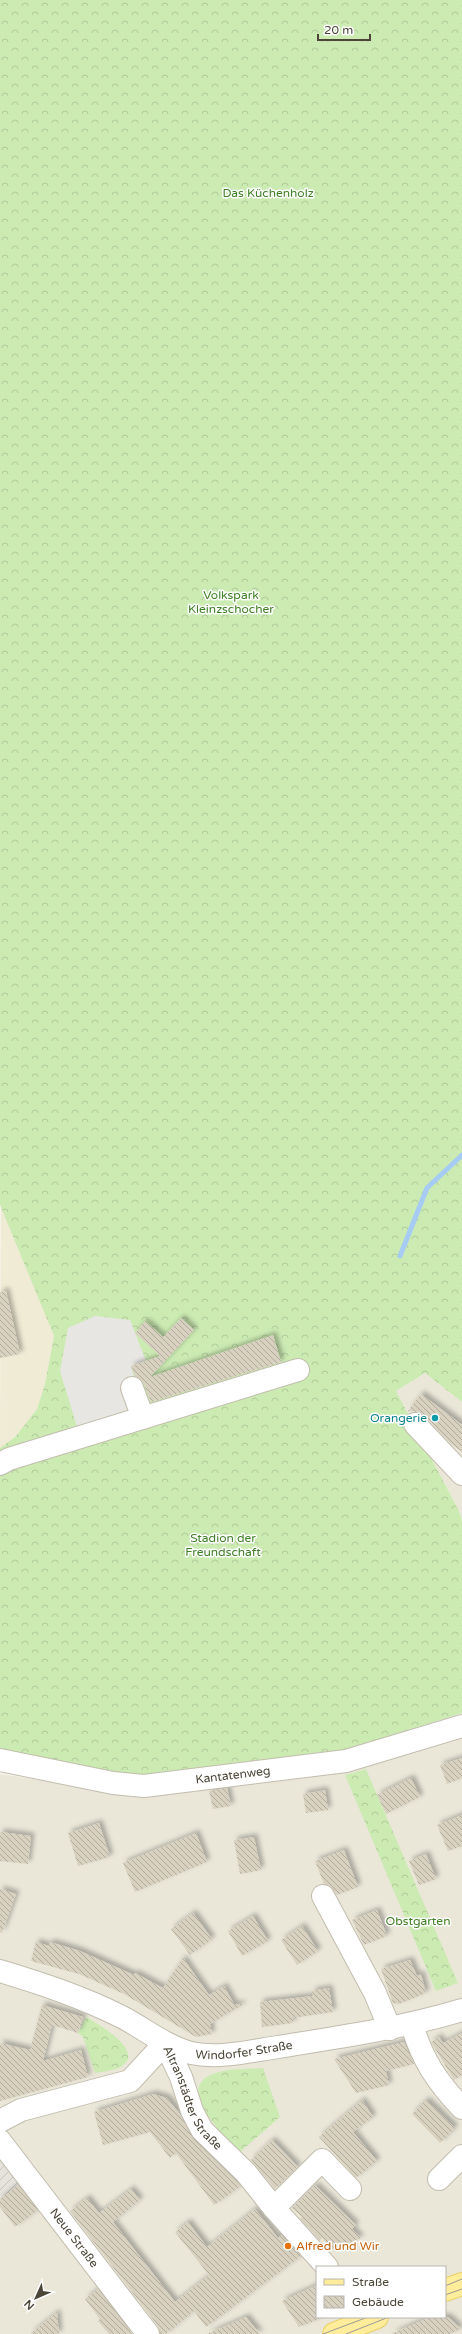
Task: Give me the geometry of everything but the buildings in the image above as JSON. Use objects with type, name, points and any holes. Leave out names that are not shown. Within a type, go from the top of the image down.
[{"type":"main road","points":[[446,2290],[462,2284]]},
{"type":"main road","points":[[334,2334],[370,2318]]},
{"type":"street","points":[[0,1464],[9,1459],[298,1370]]},
{"type":"street","points":[[132,1388],[143,1418]]},
{"type":"street","points":[[415,1424],[462,1474]]},
{"type":"street","name":"Kantatenweg","points":[[0,1760],[113,1783],[144,1786],[346,1761],[462,1726]]},
{"type":"street","points":[[323,1896],[376,1993],[390,2029]]},
{"type":"street","name":"Altranstädter Straße","points":[[0,1971],[64,1990],[123,2017],[165,2043],[181,2077],[192,2111],[202,2130],[246,2173],[274,2208],[326,2266]]},
{"type":"street","name":"Windorfer Straße","points":[[165,2043],[192,2053],[222,2055],[390,2029],[462,2010]]},
{"type":"street","points":[[412,2024],[418,2046],[441,2087],[462,2108]]},
{"type":"street","points":[[0,2121],[21,2110],[130,2082],[165,2043]]},
{"type":"street","name":"Neue Straße","points":[[0,2141],[148,2334]]},
{"type":"street","points":[[440,2179],[462,2156]]},
{"type":"street","points":[[274,2208],[322,2160],[350,2189]]},
{"type":"shaded area","points":[[1,1204],[54,1336],[45,1384],[37,1409],[15,1437],[0,1448]]},
{"type":"shaded area","points":[[95,1316],[130,1320],[146,1361],[131,1366],[137,1387],[131,1411],[77,1427],[60,1371],[68,1328]]},
{"type":"shaded area","points":[[425,1373],[462,1402],[462,1520],[459,1511],[396,1391]]},
{"type":"shaded area","points":[[462,1734],[462,2334],[0,2334],[0,1774],[138,1795]]},
{"type":"shaded area","points":[[0,2157],[20,2184],[0,2199]]},
{"type":"green space","name":"Volkspark Kleinzschocher","points":[[0,0],[462,0],[462,1402],[425,1373],[396,1391],[459,1511],[462,1520],[462,1713],[332,1754],[139,1777],[0,1752],[0,1448],[15,1437],[37,1409],[45,1384],[54,1336],[0,1205]]},
{"type":"green space","name":"Obstgarten","points":[[366,1769],[458,1983],[436,1991],[345,1775]]},
{"type":"green space","points":[[86,2017],[111,2033],[126,2048],[128,2056],[126,2063],[116,2069],[95,2073],[83,2037],[78,2033]]},
{"type":"green space","points":[[263,2068],[280,2117],[239,2153],[206,2113],[200,2101],[198,2090],[202,2081],[213,2074],[231,2070]]},
{"type":"waterway","points":[[400,1256],[427,1188],[462,1155]]},
{"type":"tram line","points":[[446,2286],[462,2279]]},
{"type":"tram line","points":[[446,2295],[462,2289]]},
{"type":"tram line","points":[[323,2334],[365,2318]]},
{"type":"tram line","points":[[346,2334],[386,2318]]},
{"type":"place","name":"Orangerie","points":[[435,1418]]},
{"type":"place","name":"Alfred und Wir","points":[[288,2246]]},
{"type":"park label","name":"Das Küchenholz","points":[[268,193]]},
{"type":"park label","name":"Stadion der Freundschaft","points":[[223,1545]]}]
